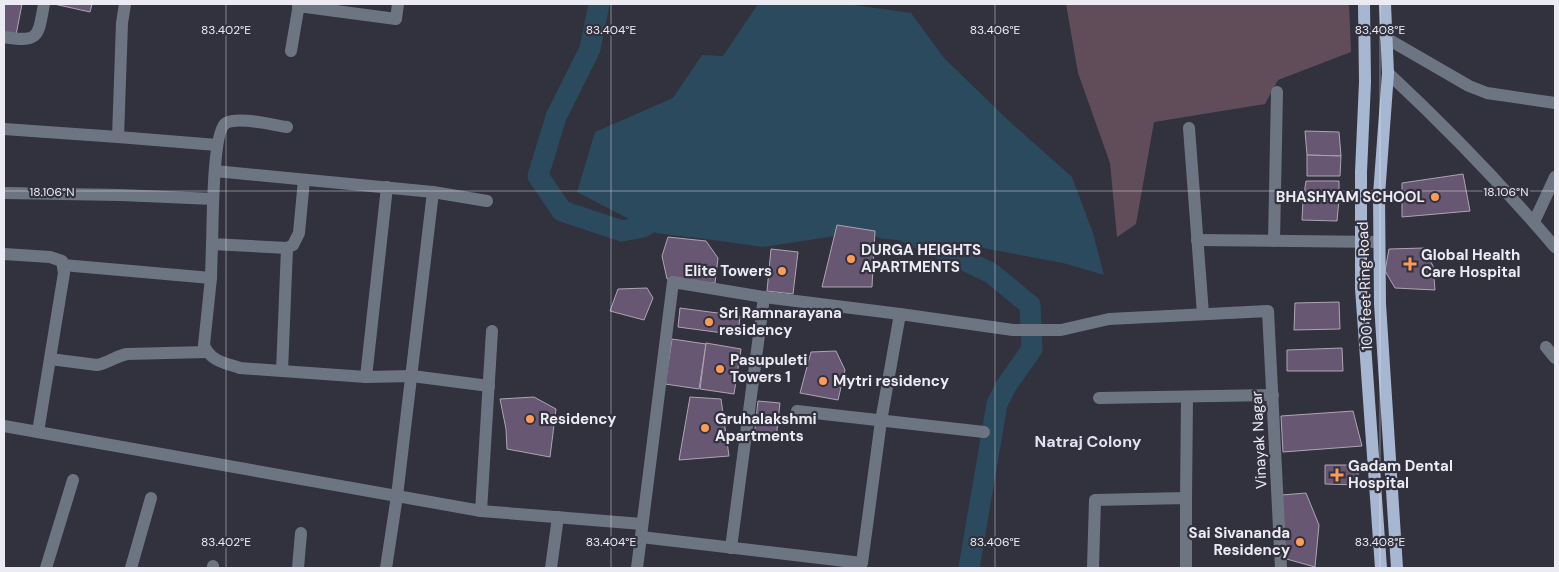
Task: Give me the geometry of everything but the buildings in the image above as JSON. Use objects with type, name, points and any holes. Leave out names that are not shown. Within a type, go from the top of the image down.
[{"type":"main road","name":"100 feet Ring Road","points":[[1364,4],[1365,82],[1361,172],[1361,288],[1381,568]]},
{"type":"main road","name":"100 feet Ring Road","points":[[1386,4],[1388,73],[1379,195],[1380,304],[1397,568]]},
{"type":"street","points":[[4,37],[19,40],[35,36],[40,29],[44,4]]},
{"type":"street","points":[[118,137],[122,23],[125,4]]},
{"type":"street","points":[[291,51],[298,5],[396,19],[398,4]]},
{"type":"street","points":[[1386,38],[1469,86],[1487,93],[1555,103]]},
{"type":"street","points":[[1388,73],[1420,103],[1534,222],[1555,247]]},
{"type":"street","points":[[1274,241],[1277,92]]},
{"type":"street","points":[[287,127],[244,120],[224,124],[220,131],[217,145],[213,199],[211,278],[204,335],[204,345],[207,352],[211,357],[222,363],[240,368],[366,377],[412,376],[489,386]]},
{"type":"street","points":[[636,568],[673,282],[764,297],[1013,330],[1061,330],[1108,319],[1203,314],[1189,128]]},
{"type":"street","points":[[4,129],[217,145]]},
{"type":"street","points":[[215,171],[433,192],[487,201]]},
{"type":"street","points":[[1534,222],[1555,177]]},
{"type":"street","points":[[212,244],[288,248],[293,245],[299,234],[304,180]]},
{"type":"street","points":[[366,377],[388,188]]},
{"type":"street","points":[[386,568],[398,496],[433,192]]},
{"type":"street","points":[[4,194],[121,195],[213,199]]},
{"type":"street","points":[[1197,240],[1379,242]]},
{"type":"street","points":[[282,371],[288,248]]},
{"type":"street","points":[[4,254],[50,257],[62,262],[64,265],[211,278]]},
{"type":"street","points":[[38,432],[64,265]]},
{"type":"street","points":[[732,548],[764,297]]},
{"type":"street","name":"Vinayak Nagar","points":[[1203,314],[1268,310],[1281,568]]},
{"type":"street","points":[[640,537],[862,564],[881,421],[900,314]]},
{"type":"street","points":[[481,511],[492,331]]},
{"type":"street","points":[[1546,347],[1555,358]]},
{"type":"street","points":[[50,359],[97,365],[127,354],[207,352]]},
{"type":"street","points":[[1099,398],[1273,395]]},
{"type":"street","points":[[1186,568],[1187,397]]},
{"type":"street","points":[[797,411],[984,432]]},
{"type":"street","points":[[4,426],[481,511],[642,524]]},
{"type":"street","points":[[46,568],[72,480]]},
{"type":"street","points":[[131,568],[151,498]]},
{"type":"street","points":[[1093,568],[1095,500],[1186,498]]},
{"type":"street","points":[[551,568],[558,517]]},
{"type":"street","points":[[298,568],[301,533]]},
{"type":"shaded area","points":[[1066,4],[1349,4],[1351,52],[1278,80],[1265,104],[1154,122],[1136,224],[1117,237],[1110,163],[1078,73]]},
{"type":"water","points":[[758,4],[847,4],[911,13],[944,58],[1010,122],[1072,177],[1093,233],[1104,275],[1063,263],[904,233],[835,236],[763,247],[656,233],[577,192],[595,132],[673,98],[702,55],[723,56]]},
{"type":"waterway","points":[[599,4],[590,49],[556,117],[538,176],[562,211],[622,231],[643,227],[668,211]]},
{"type":"waterway","points":[[882,228],[902,230],[991,273],[1030,305],[1032,349],[1006,386],[997,404],[969,568]]},
{"type":"place","name":"BHASHYAM SCHOOL","points":[[1435,197]]},
{"type":"place","name":"DURGA HEIGHTS APARTMENTS","points":[[851,259]]},
{"type":"place","name":"Global Health Care Hospital","points":[[1410,264]]},
{"type":"place","name":"Elite Towers","points":[[782,271]]},
{"type":"place","name":"Sri Ramnarayana residency","points":[[709,322]]},
{"type":"place","name":"Pasupuleti Towers 1","points":[[720,369]]},
{"type":"place","name":"Mytri residency","points":[[823,381]]},
{"type":"place","name":"Residency","points":[[530,419]]},
{"type":"place","name":"Gruhalakshmi Apartments","points":[[705,428]]},
{"type":"place","name":"Gadam Dental Hospital","points":[[1337,475]]},
{"type":"place","name":"Sai Sivananda Residency","points":[[1300,542]]},
{"type":"district","name":"Natraj Colony","points":[[1088,441]]}]
